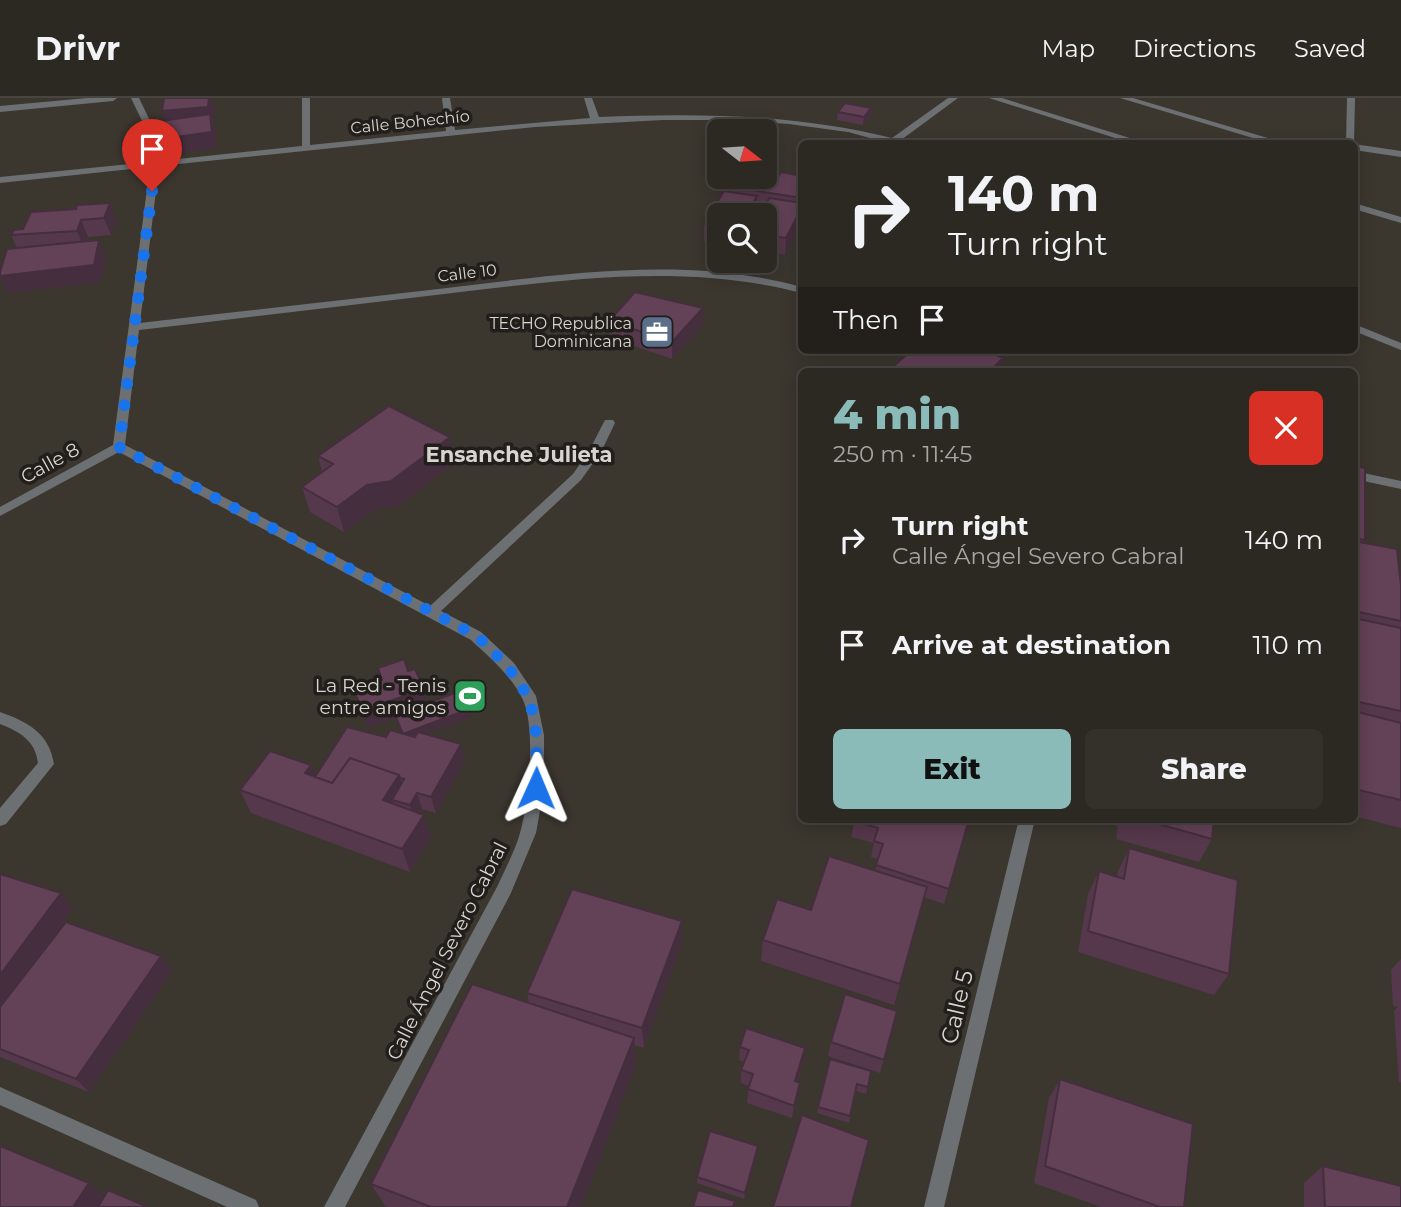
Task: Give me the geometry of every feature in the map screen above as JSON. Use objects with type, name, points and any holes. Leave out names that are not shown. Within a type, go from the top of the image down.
[{"type":"street","points":[[0,109],[113,98]]},
{"type":"street","points":[[119,447],[155,164],[150,129],[135,98]]},
{"type":"street","points":[[306,98],[306,148]]},
{"type":"street","points":[[446,98],[452,133]]},
{"type":"street","points":[[589,98],[595,120]]},
{"type":"street","points":[[902,140],[954,98]]},
{"type":"street","points":[[993,98],[1132,140]]},
{"type":"street","points":[[1124,98],[1270,140]]},
{"type":"street","points":[[1350,140],[1351,98]]},
{"type":"street","name":"Calle Bohechío","points":[[0,180],[595,120],[737,116],[818,124],[891,140]]},
{"type":"street","points":[[1358,148],[1401,154]]},
{"type":"street","points":[[1358,207],[1401,220]]},
{"type":"street","name":"Calle 10","points":[[135,327],[575,276],[645,272],[742,276],[798,289]]},
{"type":"street","points":[[1358,329],[1401,347]]},
{"type":"street","points":[[432,612],[577,477],[595,452],[609,423]]},
{"type":"street","name":"Calle 8","points":[[0,512],[119,447]]},
{"type":"street","name":"Calle Ángel Severo Cabral","points":[[119,447],[477,636],[509,667],[531,700],[537,735],[536,788],[528,833],[504,890],[334,1207]]},
{"type":"street","points":[[1358,476],[1400,483]]},
{"type":"street","points":[[0,718],[36,737],[45,747],[46,764],[0,819]]},
{"type":"street","name":"Calle 5","points":[[934,1207],[1026,823]]},
{"type":"street","points":[[0,1096],[249,1207]]},
{"type":"building","points":[[164,98],[209,98],[208,107],[162,111]]},
{"type":"building","points":[[845,103],[871,108],[864,117],[838,112]]},
{"type":"building","points":[[210,114],[212,132],[162,139],[161,121]]},
{"type":"building","points":[[781,172],[798,175],[798,197],[745,189],[777,189],[777,179]]},
{"type":"building","points":[[724,191],[757,196],[753,203],[717,203]]},
{"type":"building","points":[[769,198],[798,202],[798,215],[786,238],[777,237],[777,203],[766,203]]},
{"type":"building","points":[[110,203],[104,218],[81,220],[77,231],[11,235],[14,230],[23,229],[31,212],[76,209],[77,205]]},
{"type":"building","points":[[99,240],[94,265],[0,276],[7,249]]},
{"type":"building","points":[[635,292],[703,308],[672,342],[609,321]]},
{"type":"building","points":[[907,354],[994,354],[1003,358],[993,368],[891,368]]},
{"type":"building","points":[[389,406],[450,437],[391,481],[367,485],[337,507],[302,487],[333,464],[318,456]]},
{"type":"building","points":[[1358,467],[1365,468],[1365,540],[1358,539]]},
{"type":"building","points":[[1358,542],[1397,549],[1401,621],[1358,612]]},
{"type":"building","points":[[1358,619],[1401,628],[1401,711],[1358,702]]},
{"type":"building","points":[[404,659],[408,671],[415,669],[424,689],[362,711],[354,690],[382,680],[378,668]]},
{"type":"building","points":[[460,691],[469,709],[403,734],[395,715]]},
{"type":"building","points":[[1358,712],[1401,723],[1401,800],[1358,790]]},
{"type":"building","points":[[347,727],[386,737],[390,730],[415,737],[418,732],[461,744],[431,797],[417,793],[410,805],[392,800],[404,779],[399,775],[350,758],[332,783],[315,777]]},
{"type":"building","points":[[270,751],[311,765],[305,773],[332,783],[350,758],[399,775],[383,800],[424,815],[402,849],[240,790]]},
{"type":"building","points":[[861,823],[968,823],[949,889],[876,865],[883,844],[874,841],[878,828]]},
{"type":"building","points":[[1155,823],[1214,823],[1212,839]]},
{"type":"building","points":[[1129,848],[1238,880],[1229,974],[1088,931],[1099,871],[1124,879]]},
{"type":"building","points":[[829,856],[927,887],[900,984],[763,940],[777,899],[811,910]]},
{"type":"building","points":[[0,874],[61,893],[0,975]]},
{"type":"building","points":[[572,889],[682,921],[642,1028],[527,993]]},
{"type":"building","points":[[66,922],[161,956],[76,1079],[0,1049],[0,1007]]},
{"type":"building","points":[[472,984],[634,1038],[567,1207],[431,1207],[371,1184]]},
{"type":"building","points":[[845,994],[897,1011],[884,1060],[831,1042]]},
{"type":"building","points":[[746,1028],[805,1048],[795,1081],[800,1083],[794,1106],[748,1089],[753,1074],[741,1070],[749,1050],[740,1047]]},
{"type":"building","points":[[830,1059],[871,1071],[868,1087],[857,1084],[850,1116],[818,1107]]},
{"type":"building","points":[[1060,1079],[1193,1124],[1184,1207],[1160,1207],[1045,1166]]},
{"type":"building","points":[[802,1115],[869,1140],[851,1207],[773,1207]]},
{"type":"building","points":[[710,1131],[758,1146],[745,1193],[697,1177]]},
{"type":"building","points":[[0,1146],[89,1183],[73,1207],[0,1207]]},
{"type":"building","points":[[1323,1166],[1401,1186],[1401,1207],[1325,1207]]},
{"type":"building","points":[[108,1190],[148,1207],[98,1207]]},
{"type":"building","points":[[698,1190],[735,1201],[733,1207],[693,1207]]},
{"type":"place","name":"TECHO Republica Dominicana","points":[[657,332]]},
{"type":"place","name":"La Red - Tenis entre amigos","points":[[470,696]]},
{"type":"district","name":"Ensanche Julieta","points":[[519,454]]},
{"type":"route","points":[[152,191],[119,447],[477,636],[509,667],[531,700],[537,735],[536,788]]}]
